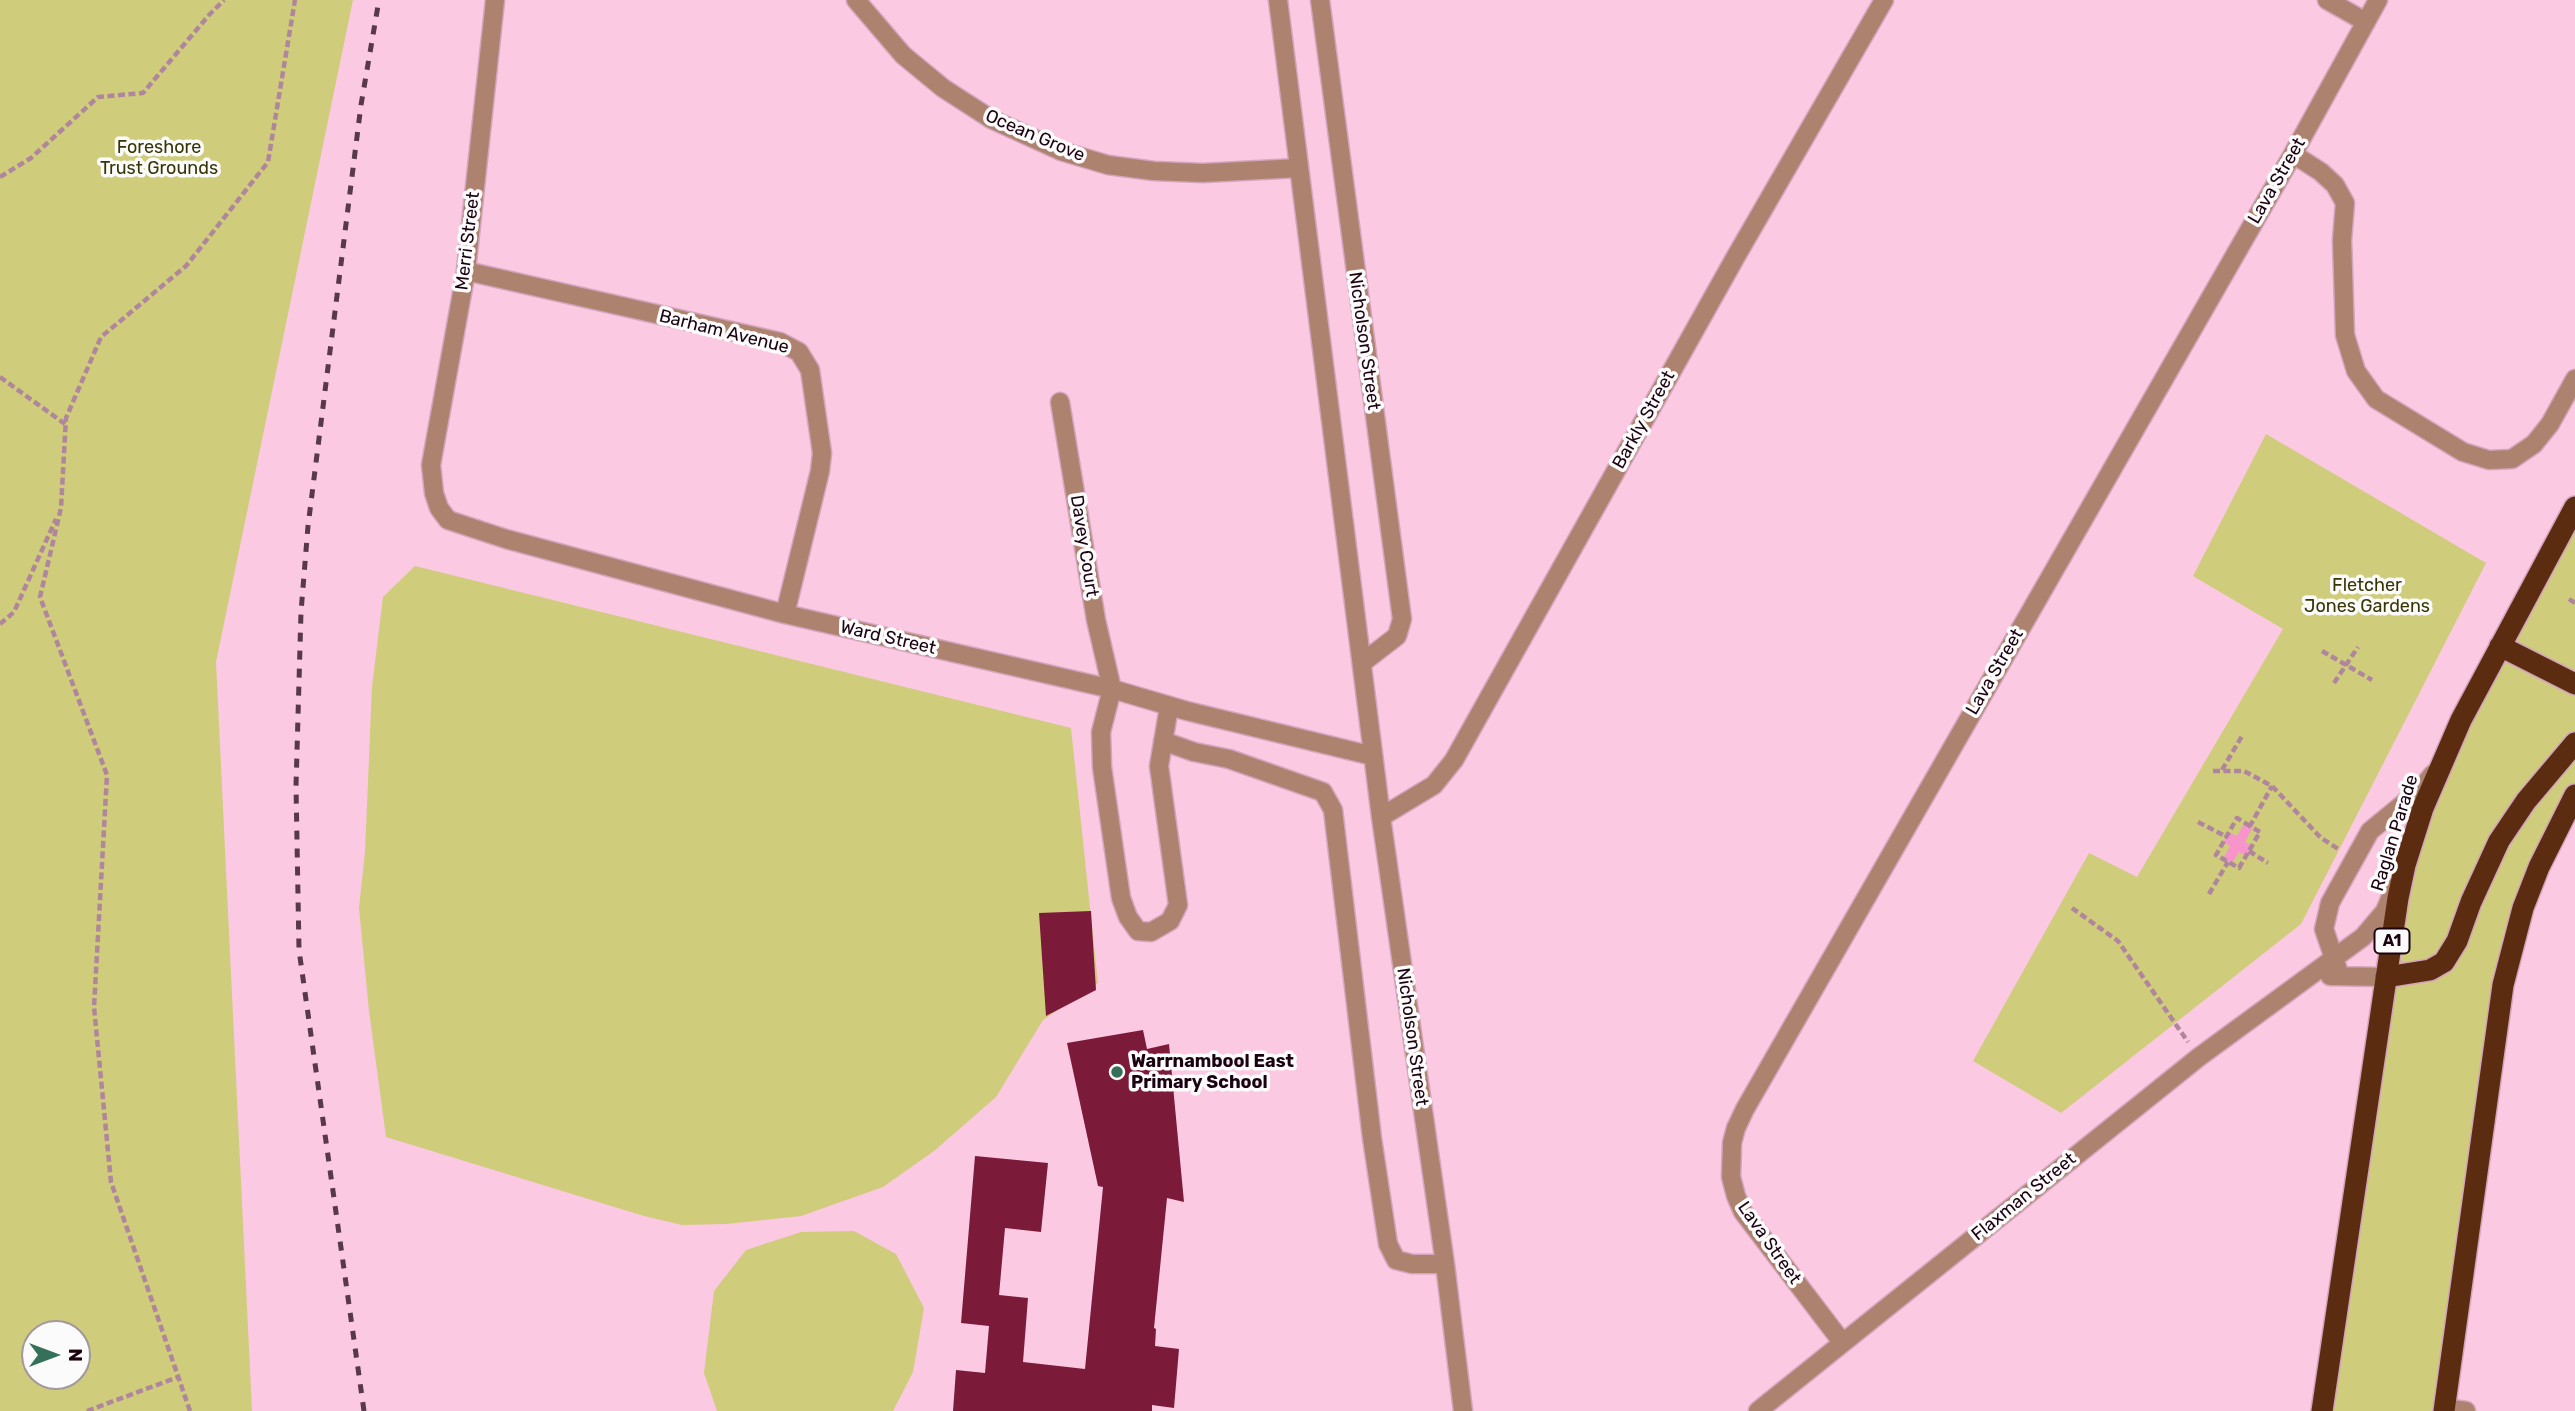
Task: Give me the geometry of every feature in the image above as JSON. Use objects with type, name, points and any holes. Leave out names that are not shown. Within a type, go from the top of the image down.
[{"type":"highway","name":"Raglan Parade","points":[[2322,1411],[2405,865],[2440,763],[2482,678],[2575,507]]},
{"type":"highway","points":[[2500,646],[2575,684]]},
{"type":"highway","points":[[2386,978],[2430,970],[2444,962],[2457,941],[2476,890],[2499,841],[2526,801],[2575,743]]},
{"type":"highway","points":[[2444,1409],[2504,985],[2523,908],[2539,867],[2575,795]]},
{"type":"street","name":"Merri Street","points":[[432,480],[431,466],[439,412],[466,271],[495,0]]},
{"type":"street","name":"Ocean Grove","points":[[856,0],[903,55],[943,88],[991,119],[1061,151],[1108,165],[1154,171],[1203,173],[1299,168]]},
{"type":"street","name":"Nicholson Street","points":[[1278,0],[1373,756],[1463,1411]]},
{"type":"street","name":"Nicholson Street","points":[[1320,0],[1402,619],[1397,636],[1362,663]]},
{"type":"street","name":"Barkly Street","points":[[1381,817],[1434,785],[1454,760],[1735,258],[1884,0]]},
{"type":"street","points":[[2328,0],[2366,22]]},
{"type":"street","name":"Lava Street","points":[[1842,1342],[1743,1212],[1736,1196],[1731,1169],[1732,1143],[1736,1128],[1765,1073],[2293,154],[2378,0]]},
{"type":"street","points":[[2293,154],[2335,186],[2345,203],[2342,240],[2345,335],[2356,371],[2376,398],[2463,452],[2489,460],[2512,459],[2534,444],[2550,424],[2575,379]]},
{"type":"street","name":"Barham Avenue","points":[[466,271],[780,342],[799,352],[810,370],[822,453],[785,614]]},
{"type":"street","name":"Davey Court","points":[[1060,402],[1096,620],[1112,689]]},
{"type":"street","name":"Ward Street","points":[[432,480],[439,508],[448,520],[470,528],[785,614],[1112,689],[1169,707],[1373,756]]},
{"type":"street","points":[[1112,689],[1101,732],[1102,767],[1121,898],[1128,917],[1138,931],[1151,932],[1170,921],[1178,905],[1159,766],[1169,707]]},
{"type":"street","points":[[1163,741],[1194,752],[1228,759],[1323,792],[1333,810],[1372,1138],[1388,1244],[1396,1261],[1445,1265]]},
{"type":"street","points":[[2340,976],[2325,934],[2330,903],[2370,831],[2420,790],[2440,763]]},
{"type":"street","name":"Flaxman Street","points":[[1758,1411],[2199,1057],[2293,986],[2364,937],[2385,911],[2405,865]]},
{"type":"street","name":"Flaxman Street","points":[[2293,986],[2327,976],[2386,978]]},
{"type":"street","points":[[2444,1409],[2466,1411]]},
{"type":"path","points":[[0,177],[31,158],[98,97],[144,93],[224,0]]},
{"type":"path","points":[[190,1411],[111,1182],[94,1007],[107,775],[40,597],[61,508],[66,418],[101,337],[186,266],[268,162],[295,0]]},
{"type":"path","points":[[0,377],[66,424]]},
{"type":"path","points":[[0,624],[14,612],[61,508]]},
{"type":"path","points":[[2569,599],[2575,603]]},
{"type":"path","points":[[2334,683],[2358,647]]},
{"type":"path","points":[[2322,652],[2372,680]]},
{"type":"path","points":[[2221,771],[2242,736]]},
{"type":"path","points":[[2213,771],[2244,771],[2272,786],[2321,838],[2353,859]]},
{"type":"path","points":[[2250,825],[2272,786]]},
{"type":"path","points":[[2237,818],[2260,832],[2239,868],[2216,855],[2227,836],[2237,818]]},
{"type":"path","points":[[2199,822],[2227,836]]},
{"type":"path","points":[[2249,851],[2267,863]]},
{"type":"path","points":[[2209,894],[2228,862]]},
{"type":"path","points":[[2072,908],[2118,941],[2199,1057]]},
{"type":"path","points":[[87,1411],[178,1377]]},
{"type":"green space","name":"Foreshore Trust Grounds","points":[[0,0],[353,0],[216,662],[252,1411],[0,1411]]},
{"type":"green space","name":"Fletcher Jones Gardens","points":[[2266,434],[2486,563],[2301,924],[2061,1113],[1973,1061],[2089,853],[2137,877],[2283,629],[2193,576]]},
{"type":"green space","points":[[2575,514],[2575,795],[2523,908],[2444,1411],[2323,1411],[2423,808]]},
{"type":"green space","points":[[415,566],[1071,728],[1098,983],[1043,1020],[996,1097],[934,1151],[883,1187],[801,1216],[726,1224],[682,1225],[644,1216],[386,1137],[369,1011],[359,908],[365,852],[372,687],[383,597]]},
{"type":"green space","points":[[854,1231],[896,1254],[924,1308],[913,1372],[893,1411],[717,1411],[704,1373],[714,1291],[746,1250],[801,1232]]},
{"type":"shaded area","points":[[2245,822],[2253,827],[2245,842],[2252,846],[2246,856],[2239,852],[2232,864],[2223,859],[2230,846],[2223,842],[2229,832],[2237,836]]},
{"type":"building","points":[[1091,911],[1096,990],[1046,1016],[1039,913]]},
{"type":"building","points":[[1143,1030],[1147,1049],[1169,1044],[1184,1202],[1167,1198],[1154,1328],[1155,1346],[1179,1349],[1174,1408],[1152,1405],[1152,1411],[953,1411],[956,1370],[985,1373],[989,1326],[961,1323],[975,1156],[1048,1163],[1041,1232],[1005,1228],[999,1295],[1028,1298],[1023,1362],[1085,1369],[1103,1187],[1098,1186],[1067,1043]]},
{"type":"railway","points":[[364,1411],[299,950],[296,786],[301,612],[308,526],[361,105],[379,0]]},
{"type":"place","name":"Warrnambool East Primary School","points":[[1117,1072]]}]
